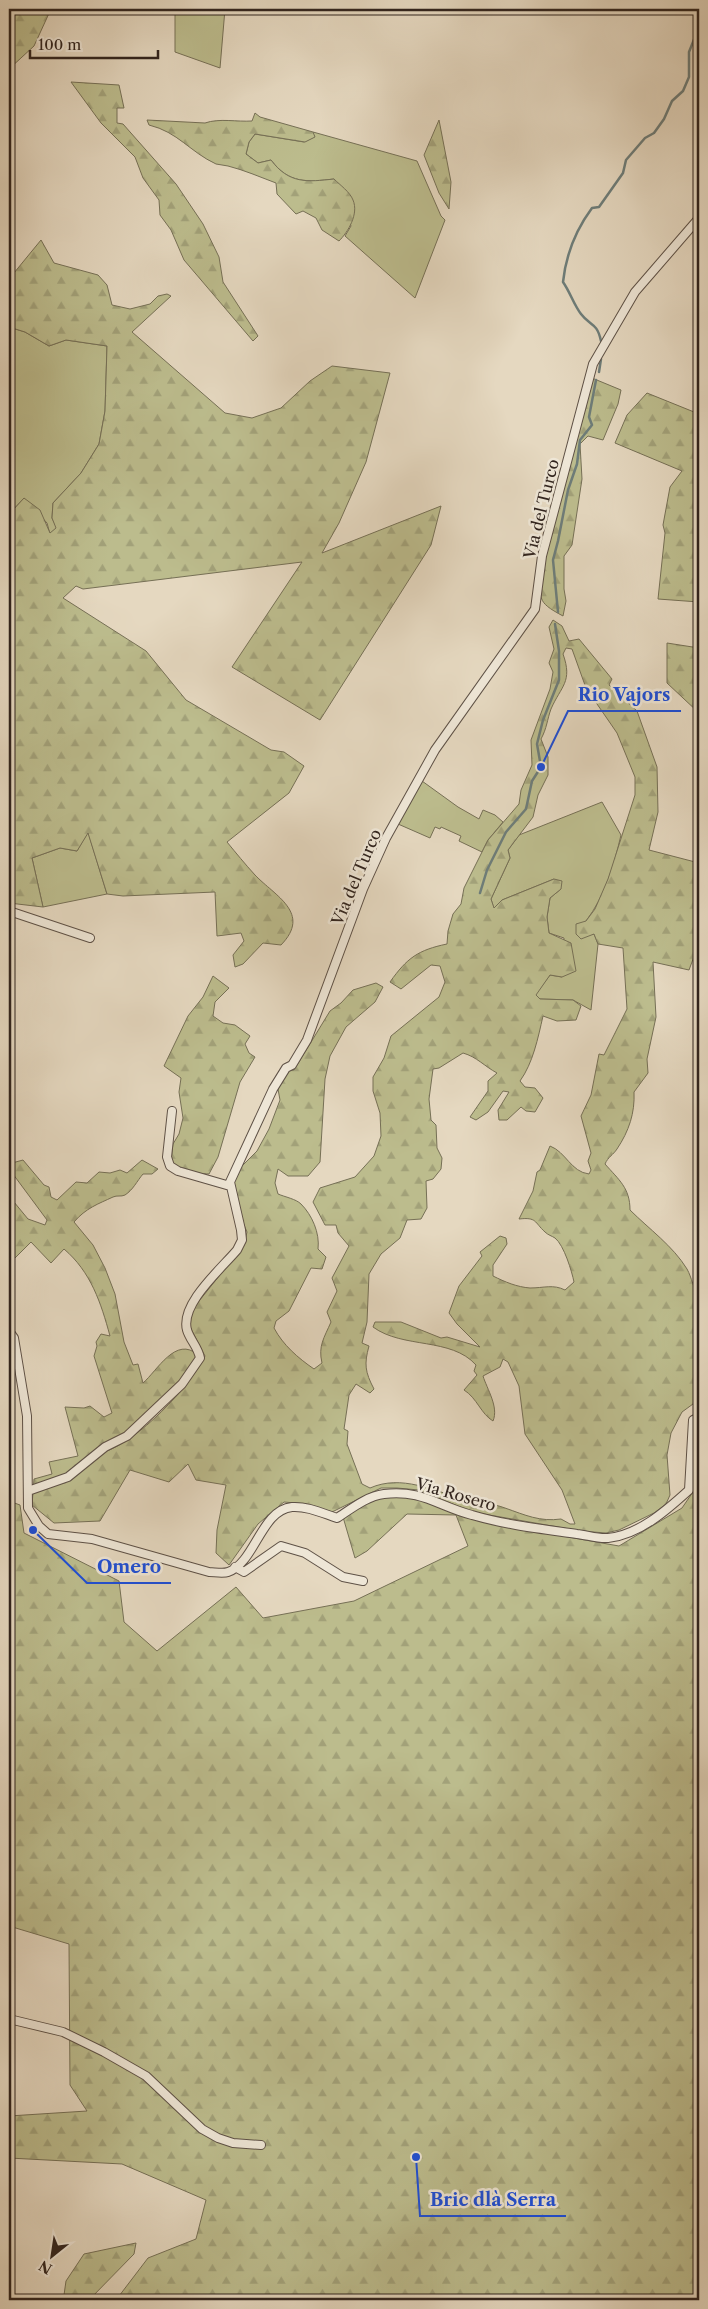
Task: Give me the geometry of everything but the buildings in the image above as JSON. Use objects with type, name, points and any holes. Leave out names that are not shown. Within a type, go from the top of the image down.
[{"type":"street","name":"Via del Turco","points":[[230,1186],[230,1182],[273,1089],[286,1068],[292,1065],[308,1040],[363,889],[386,838],[435,750],[535,608],[542,556],[593,364],[635,292],[699,218]]},
{"type":"street","points":[[9,911],[90,938]]},
{"type":"street","points":[[28,1492],[68,1477],[105,1447],[127,1436],[159,1407],[194,1370],[200,1358],[187,1330],[186,1316],[190,1304],[237,1250],[242,1240],[242,1230],[230,1186],[178,1171],[170,1166],[167,1157],[172,1111]]},
{"type":"street","points":[[9,1331],[14,1338],[27,1416],[28,1508],[39,1526],[48,1534],[92,1539],[209,1572],[228,1572],[235,1567],[244,1572],[281,1546],[305,1553],[343,1577],[363,1580]]},
{"type":"street","name":"Via Rosero","points":[[235,1567],[242,1562],[273,1516],[290,1507],[306,1508],[337,1518],[382,1494],[406,1493],[438,1501],[471,1515],[548,1530],[607,1538],[629,1532],[665,1513],[689,1490],[693,1420],[699,1417]]},
{"type":"street","points":[[9,2019],[63,2032],[104,2052],[146,2076],[202,2129],[218,2138],[233,2143],[261,2145]]},
{"type":"green space","points":[[9,9],[51,9],[34,46],[9,69]]},
{"type":"green space","points":[[175,9],[225,9],[220,68],[175,52]]},
{"type":"green space","points":[[71,82],[119,85],[124,108],[117,108],[117,123],[123,124],[176,184],[203,224],[219,257],[223,282],[258,336],[253,341],[184,260],[171,230],[160,215],[159,200],[143,178],[135,157],[101,123]]},
{"type":"green space","points":[[255,113],[260,117],[313,132],[315,137],[305,142],[255,134],[249,142],[246,154],[258,163],[271,160],[285,174],[299,180],[334,179],[345,189],[353,200],[355,211],[349,228],[339,241],[322,230],[316,218],[303,211],[296,214],[277,194],[276,183],[228,166],[216,164],[168,132],[149,125],[147,120],[205,123],[222,120],[252,121]]},
{"type":"green space","points":[[439,120],[451,182],[449,209],[439,193],[424,155]]},
{"type":"green space","points":[[313,132],[417,161],[441,216],[445,220],[415,298],[345,236],[351,226],[334,179],[299,180],[285,174],[271,160],[258,163],[246,154],[249,142],[255,134],[304,142],[314,137]]},
{"type":"green space","points":[[41,240],[54,263],[98,275],[107,285],[112,305],[130,309],[150,304],[158,296],[167,294],[171,296],[132,332],[225,413],[252,418],[281,408],[310,381],[332,366],[390,373],[366,462],[339,523],[322,553],[441,506],[431,545],[320,720],[232,667],[302,562],[83,589],[76,586],[63,598],[146,651],[186,700],[271,750],[284,752],[304,766],[289,793],[227,842],[255,875],[287,906],[292,914],[293,924],[290,934],[281,945],[263,943],[243,964],[235,967],[233,955],[244,941],[241,933],[217,936],[215,892],[123,896],[107,894],[88,833],[77,851],[60,848],[32,858],[43,907],[9,903],[9,508],[13,510],[24,498],[40,510],[50,533],[56,528],[52,518],[53,503],[81,473],[99,444],[105,411],[107,346],[66,340],[49,346],[25,332],[9,327],[9,279]]},
{"type":"green space","points":[[9,327],[25,332],[49,346],[66,340],[107,346],[105,411],[99,444],[81,473],[53,503],[52,518],[57,528],[50,534],[47,523],[24,498],[13,510],[9,508]]},
{"type":"green space","points":[[592,378],[621,390],[618,404],[603,440],[588,436],[580,444],[582,479],[572,545],[564,556],[566,601],[563,616],[548,607],[541,598],[543,568]]},
{"type":"green space","points":[[647,393],[699,414],[699,602],[658,599],[665,533],[663,525],[670,487],[682,471],[615,443],[627,415]]},
{"type":"green space","points":[[553,620],[562,626],[569,641],[579,639],[612,679],[609,685],[637,711],[657,767],[658,812],[649,850],[699,863],[699,943],[689,970],[653,962],[656,1017],[647,1059],[648,1073],[634,1092],[632,1115],[625,1135],[605,1164],[626,1190],[630,1202],[630,1210],[668,1245],[689,1272],[699,1298],[699,1402],[682,1412],[671,1433],[667,1455],[670,1495],[666,1504],[654,1513],[619,1530],[606,1533],[581,1531],[472,1512],[419,1490],[381,1488],[332,1512],[317,1510],[307,1504],[284,1502],[258,1524],[229,1565],[216,1553],[217,1530],[226,1485],[196,1480],[188,1464],[169,1482],[130,1470],[100,1521],[54,1523],[32,1505],[34,1479],[52,1474],[49,1462],[78,1456],[65,1407],[84,1408],[90,1406],[104,1417],[112,1413],[94,1356],[97,1346],[96,1342],[101,1334],[110,1336],[94,1289],[81,1268],[64,1249],[51,1263],[31,1242],[9,1264],[9,1196],[28,1219],[45,1225],[47,1220],[10,1170],[12,1163],[23,1160],[44,1185],[49,1187],[51,1197],[57,1200],[76,1182],[87,1183],[99,1172],[110,1173],[120,1170],[127,1173],[142,1160],[158,1169],[152,1174],[143,1174],[133,1188],[125,1195],[114,1196],[97,1204],[83,1213],[74,1222],[93,1245],[105,1268],[115,1294],[124,1342],[133,1365],[138,1364],[143,1383],[175,1352],[182,1349],[190,1350],[198,1355],[191,1368],[169,1394],[104,1452],[132,1437],[161,1412],[187,1383],[205,1356],[189,1325],[191,1311],[244,1245],[247,1232],[239,1213],[233,1183],[238,1170],[257,1151],[269,1129],[280,1100],[278,1089],[287,1070],[294,1070],[330,1011],[341,1003],[353,990],[376,983],[383,987],[375,1002],[346,1027],[330,1056],[325,1079],[320,1162],[308,1176],[288,1176],[278,1169],[275,1183],[278,1194],[299,1202],[309,1213],[318,1237],[318,1249],[326,1257],[322,1269],[311,1268],[289,1311],[276,1321],[274,1328],[286,1346],[308,1365],[314,1369],[322,1363],[321,1347],[331,1322],[327,1312],[337,1291],[332,1278],[349,1246],[338,1233],[336,1225],[325,1225],[313,1202],[320,1188],[355,1177],[374,1156],[381,1136],[380,1113],[373,1091],[373,1077],[384,1058],[391,1036],[439,997],[445,982],[440,966],[431,965],[401,989],[390,982],[414,956],[428,949],[447,944],[448,931],[453,914],[461,904],[464,888],[488,840],[519,804],[521,790],[532,765],[531,740],[550,689],[553,672],[549,663],[554,649],[549,627]],"holes":[[[566,648],[572,649],[586,688],[617,733],[635,777],[635,795],[608,879],[595,909],[586,921],[576,924],[576,934],[581,939],[594,934],[598,944],[623,948],[627,1009],[604,1055],[599,1054],[591,1095],[581,1116],[591,1153],[588,1161],[591,1170],[589,1174],[578,1170],[556,1149],[550,1146],[540,1170],[537,1172],[533,1191],[519,1219],[532,1220],[558,1241],[567,1259],[574,1282],[565,1290],[552,1287],[530,1288],[520,1287],[493,1276],[493,1265],[507,1244],[506,1238],[500,1236],[480,1252],[482,1256],[459,1286],[449,1313],[480,1347],[447,1337],[441,1338],[401,1322],[375,1322],[373,1327],[385,1334],[440,1346],[466,1356],[476,1365],[474,1371],[477,1375],[464,1390],[493,1421],[494,1404],[483,1376],[500,1367],[503,1359],[508,1362],[519,1386],[525,1434],[562,1490],[575,1524],[570,1524],[561,1519],[546,1520],[533,1517],[500,1506],[469,1500],[406,1483],[382,1484],[370,1488],[362,1484],[347,1444],[348,1431],[344,1429],[349,1395],[356,1384],[370,1393],[374,1389],[366,1368],[369,1346],[362,1343],[367,1322],[369,1274],[381,1254],[400,1238],[407,1220],[421,1219],[427,1208],[426,1181],[433,1179],[441,1169],[442,1158],[437,1148],[436,1125],[431,1120],[429,1099],[433,1069],[439,1068],[463,1053],[497,1073],[488,1081],[488,1091],[470,1117],[476,1120],[488,1112],[503,1091],[509,1092],[498,1110],[499,1120],[507,1120],[521,1107],[526,1111],[535,1112],[543,1098],[535,1088],[525,1087],[520,1081],[532,1058],[543,1016],[557,1021],[576,1020],[581,1006],[573,1000],[540,999],[536,995],[550,975],[562,977],[576,971],[571,943],[549,933],[547,917],[550,898],[561,889],[562,881],[554,879],[502,900],[494,908],[491,899],[510,858],[508,850],[533,817],[538,795],[548,775],[548,757],[541,739],[551,709],[566,678],[567,671],[563,654]]]},
{"type":"green space","points":[[667,643],[699,648],[699,713],[667,683]]},
{"type":"green space","points":[[422,781],[458,807],[479,819],[483,810],[495,815],[503,822],[488,840],[482,852],[459,841],[461,836],[441,827],[440,829],[435,827],[430,838],[398,824]]},
{"type":"green space","points":[[602,802],[621,835],[608,880],[586,921],[588,935],[594,934],[598,944],[591,1010],[573,1000],[540,999],[535,995],[550,975],[562,977],[564,938],[549,933],[547,917],[550,898],[561,889],[554,879],[502,900],[494,909],[491,899],[510,858],[508,850],[519,835]]},
{"type":"green space","points":[[88,832],[107,894],[43,907],[32,858],[60,848],[77,851]]},
{"type":"green space","points":[[213,976],[229,988],[215,1002],[213,1016],[223,1023],[235,1025],[250,1036],[245,1044],[249,1053],[255,1057],[240,1082],[218,1157],[209,1174],[183,1170],[171,1160],[173,1144],[179,1134],[183,1118],[179,1092],[181,1078],[164,1066],[188,1016],[203,997]]},
{"type":"green space","points":[[699,1425],[699,2300],[116,2300],[148,2258],[196,2239],[206,2200],[122,2164],[9,2158],[9,2116],[87,2111],[70,2085],[69,1944],[9,1926],[9,1501],[20,1505],[24,1533],[119,1581],[124,1622],[157,1651],[236,1587],[263,1618],[354,1601],[468,1546],[456,1515],[407,1514],[367,1551],[355,1558],[343,1517],[381,1497],[395,1494],[408,1495],[436,1502],[489,1523],[619,1546],[682,1508],[695,1489]]},
{"type":"green space","points":[[136,2243],[134,2254],[89,2300],[59,2300],[64,2295],[66,2281],[84,2254]]},
{"type":"waterway","points":[[601,341],[595,327],[584,318],[576,307],[563,282],[569,252],[576,234],[592,208],[599,207],[623,173],[626,160],[645,138],[654,133],[664,119],[672,101],[683,91],[689,77],[689,52],[699,27]]},
{"type":"waterway","points":[[599,372],[601,359]]},
{"type":"waterway","points":[[558,612],[553,560],[568,490],[577,464],[580,440],[592,425],[589,417],[596,380]]},
{"type":"waterway","points":[[480,893],[487,870],[506,832],[526,809],[532,781],[541,767],[537,744],[543,720],[559,680],[559,651],[555,624]]},
{"type":"place","name":"Rio Vajors","points":[[541,767]]},
{"type":"place","name":"Omero","points":[[33,1530]]},
{"type":"place","name":"Bric dlà Serra","points":[[416,2157]]}]
